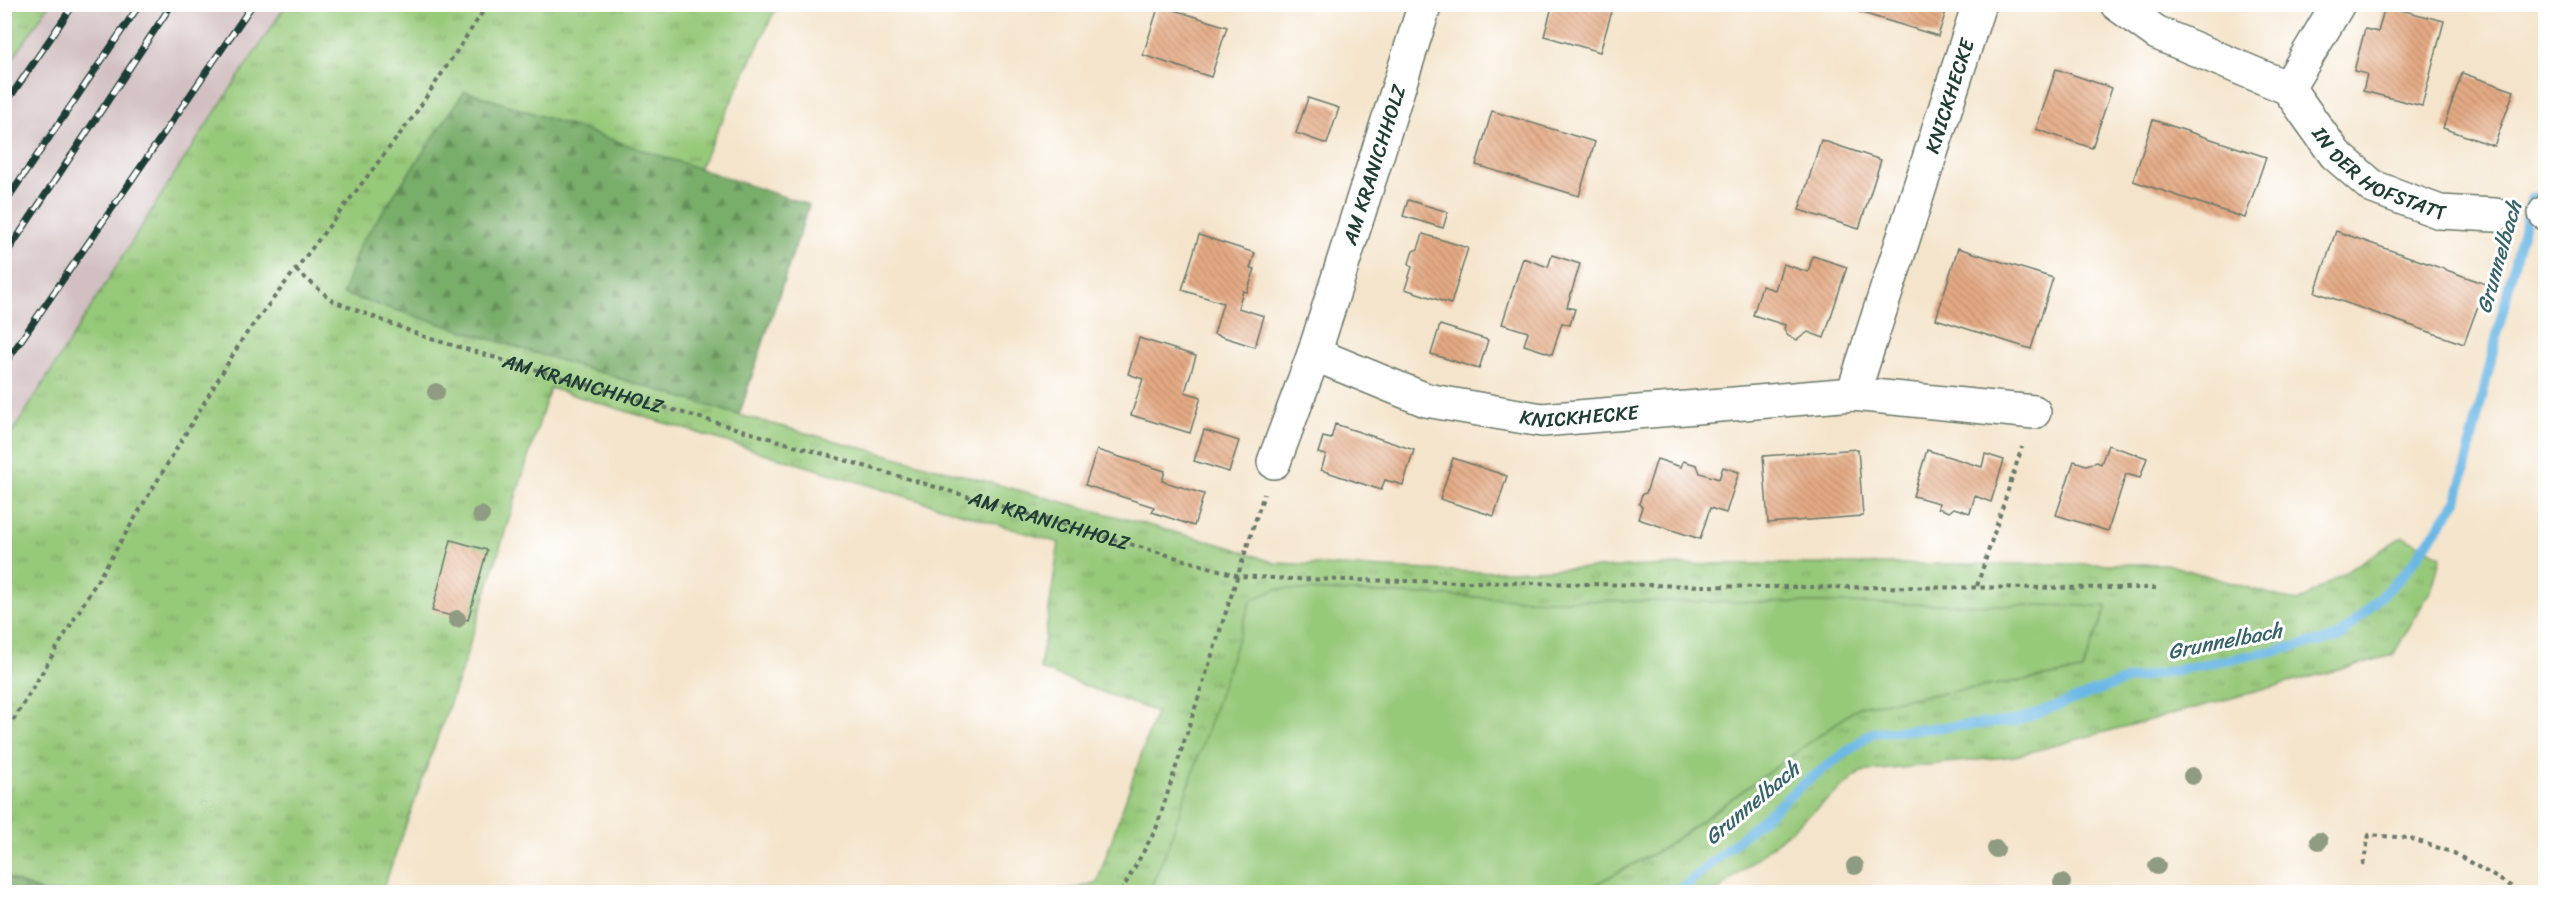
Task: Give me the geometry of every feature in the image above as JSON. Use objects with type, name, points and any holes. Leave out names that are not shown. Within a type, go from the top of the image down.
[{"type":"street","name":"AM KRANICHHOLZ","points":[[1275,462],[1314,354],[1425,4]]},
{"type":"street","name":"KNICKHECKE","points":[[1853,394],[1978,4]]},
{"type":"street","points":[[2117,4],[2157,33],[2288,88],[2337,4]]},
{"type":"street","name":"IN DER HOFSTATT","points":[[2288,88],[2335,154],[2373,188],[2440,212],[2495,215]]},
{"type":"street","name":"KNICKHECKE","points":[[1314,354],[1426,400],[1542,420],[1853,394],[2034,412]]},
{"type":"path","points":[[4,736],[243,338],[413,117],[488,4]]},
{"type":"path","name":"AM KRANICHHOLZ","points":[[296,270],[333,301],[428,338],[1239,576],[1291,579],[1766,587],[2160,588]]},
{"type":"path","points":[[1977,586],[2034,412]]},
{"type":"path","points":[[1121,892],[1156,829],[1275,462]]},
{"type":"path","points":[[2362,865],[2369,835],[2409,838],[2454,853],[2521,892]]},
{"type":"shaded area","points":[[49,5],[286,5],[177,170],[5,446],[5,70]]},
{"type":"green space","points":[[778,4],[699,169],[465,91],[343,294],[739,415],[1230,547],[1275,563],[1473,572],[1714,564],[2166,564],[2298,602],[2403,536],[2441,556],[2432,588],[2393,655],[2015,756],[1861,772],[1716,892],[1580,892],[1662,849],[1860,706],[2082,671],[1545,600],[1277,589],[1149,892],[1064,892],[1097,882],[1156,712],[1040,669],[1059,543],[550,388],[462,669],[382,892],[42,892],[5,877],[4,446],[177,170],[286,5]]},
{"type":"green space","points":[[4,5],[49,5],[5,70]]},
{"type":"green space","points":[[465,91],[809,205],[739,415],[343,294],[359,246]]},
{"type":"green space","points":[[1277,589],[1545,600],[2107,606],[2082,671],[1860,706],[1662,849],[1580,892],[1149,892],[1169,844],[1251,600]]},
{"type":"green space","points":[[5,877],[42,892],[5,892]]},
{"type":"building","points":[[1544,4],[1614,4],[1600,52],[1544,36],[1552,7]]},
{"type":"building","points":[[1159,5],[1227,27],[1211,77],[1143,55]]},
{"type":"building","points":[[1862,5],[1948,5],[1938,36],[1859,12]]},
{"type":"building","points":[[2385,6],[2444,21],[2422,106],[2363,91],[2367,74],[2354,71],[2365,29],[2378,32]]},
{"type":"building","points":[[2056,69],[2112,88],[2092,148],[2036,129]]},
{"type":"building","points":[[2462,73],[2514,91],[2494,146],[2443,128]]},
{"type":"building","points":[[1308,98],[1339,108],[1327,144],[1296,133]]},
{"type":"building","points":[[1492,111],[1595,142],[1579,196],[1476,165]]},
{"type":"building","points":[[2153,120],[2266,157],[2245,218],[2133,181]]},
{"type":"building","points":[[1821,140],[1881,160],[1859,229],[1799,210]]},
{"type":"building","points":[[1408,200],[1448,212],[1443,228],[1403,216]]},
{"type":"building","points":[[2336,231],[2486,284],[2464,344],[2315,292]]},
{"type":"building","points":[[1423,234],[1468,248],[1451,304],[1405,289],[1412,267],[1409,263],[1413,251],[1418,249]]},
{"type":"building","points":[[1199,235],[1255,253],[1250,268],[1255,269],[1247,292],[1243,291],[1238,308],[1264,316],[1255,347],[1214,334],[1223,303],[1182,290]]},
{"type":"building","points":[[1958,248],[2053,278],[2031,349],[1936,319]]},
{"type":"building","points":[[1552,255],[1580,264],[1567,307],[1575,309],[1570,325],[1562,323],[1552,354],[1524,345],[1528,332],[1502,324],[1523,258],[1548,267]]},
{"type":"building","points":[[1813,256],[1847,267],[1824,338],[1808,332],[1797,340],[1788,336],[1784,329],[1785,325],[1753,315],[1762,286],[1775,290],[1783,264],[1808,272]]},
{"type":"building","points":[[1440,325],[1488,340],[1479,369],[1431,354]]},
{"type":"building","points":[[1139,338],[1196,356],[1185,392],[1201,397],[1190,433],[1131,415],[1143,379],[1128,374]]},
{"type":"building","points":[[1335,424],[1414,450],[1403,485],[1385,480],[1381,490],[1321,470],[1326,455],[1318,453],[1323,437],[1331,439]]},
{"type":"building","points":[[1204,430],[1239,441],[1229,472],[1194,461]]},
{"type":"building","points":[[2108,445],[2147,458],[2140,478],[2126,474],[2108,531],[2056,515],[2074,461],[2086,465],[2097,462],[2101,464]]},
{"type":"building","points":[[1858,449],[1863,516],[1768,523],[1763,456]]},
{"type":"building","points":[[1097,450],[1165,471],[1162,481],[1204,494],[1194,526],[1152,512],[1154,507],[1085,485]]},
{"type":"building","points":[[1927,450],[1982,467],[1985,454],[2004,460],[1991,502],[1975,496],[1970,513],[1954,508],[1949,512],[1938,508],[1939,503],[1913,496]]},
{"type":"building","points":[[1453,458],[1507,476],[1494,516],[1440,499]]},
{"type":"building","points":[[1657,459],[1681,467],[1683,461],[1697,465],[1700,473],[1719,479],[1723,467],[1739,472],[1726,513],[1710,508],[1700,539],[1638,519],[1642,507],[1639,504],[1642,494],[1646,493]]},
{"type":"building","points":[[451,540],[487,550],[468,620],[432,611]]},
{"type":"waterway","name":"Grunnelbach","points":[[1678,892],[1803,784],[1872,733],[2016,721],[2126,680],[2338,638],[2406,572],[2457,501],[2532,199],[2546,195]]},
{"type":"railway","points":[[4,106],[74,4]]},
{"type":"railway","points":[[4,204],[140,4]]},
{"type":"railway","points":[[4,257],[172,4]]},
{"type":"railway","points":[[4,365],[253,4]]}]
